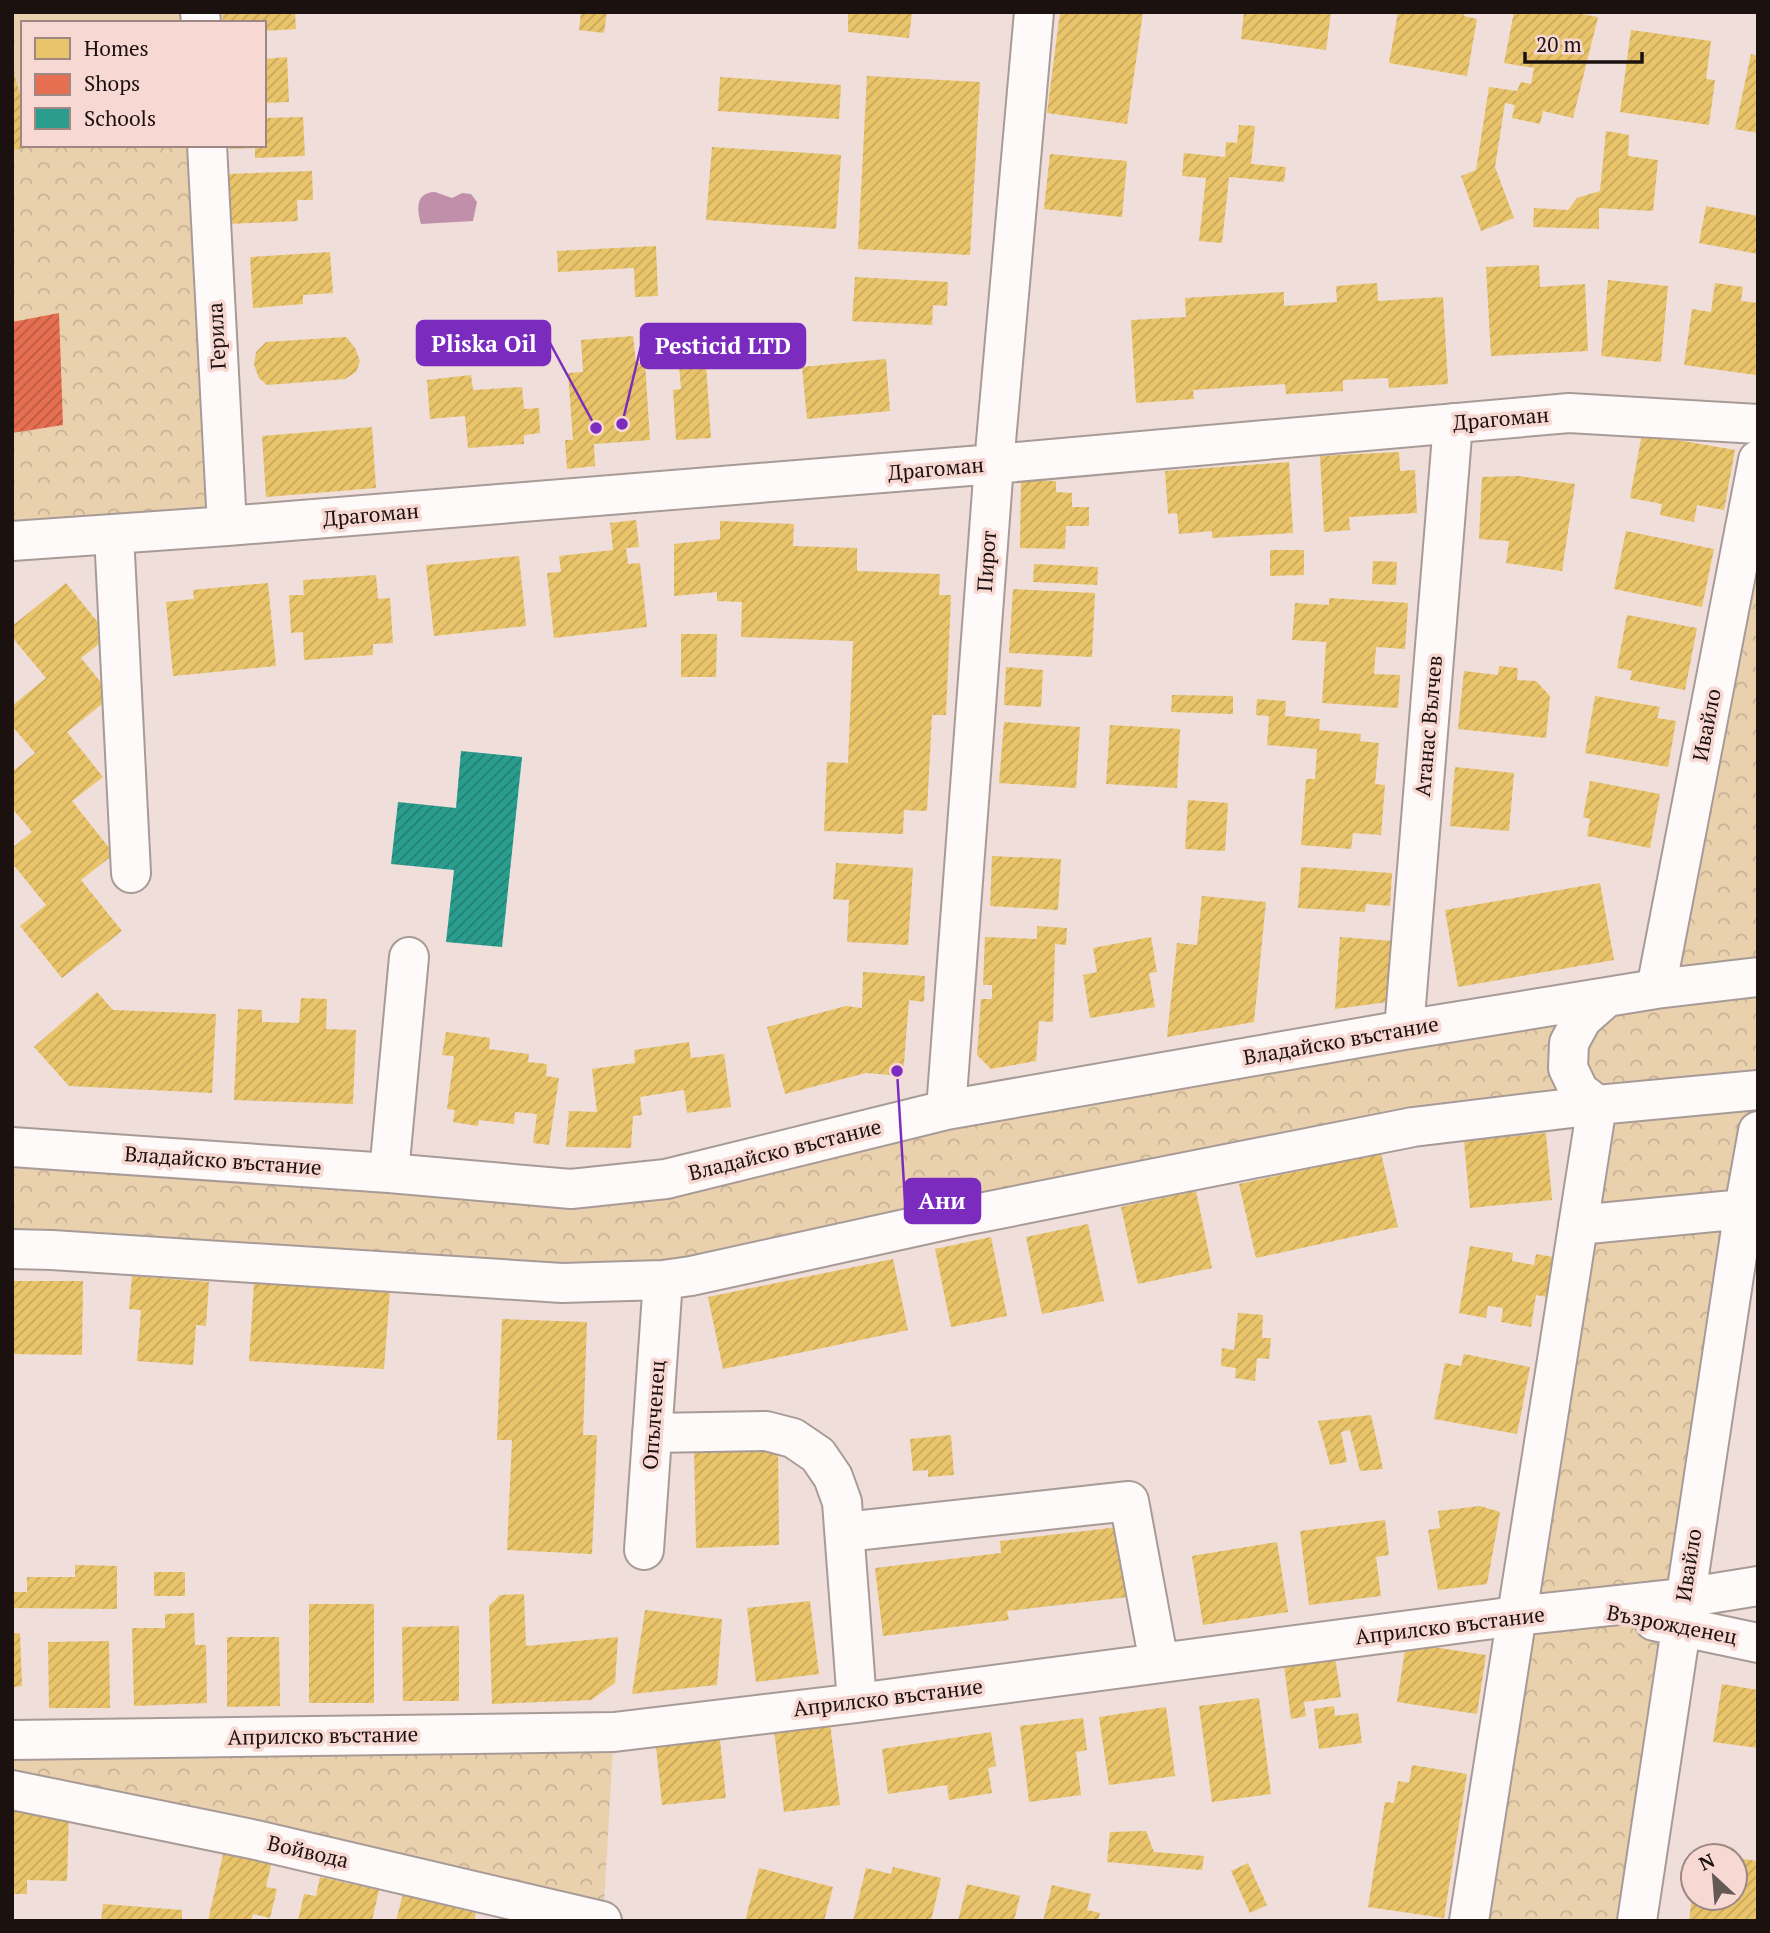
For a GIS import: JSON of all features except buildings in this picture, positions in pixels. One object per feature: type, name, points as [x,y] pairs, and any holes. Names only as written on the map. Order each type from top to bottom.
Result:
[{"type":"street","name":"Пирот","points":[[946,1111],[994,464],[1034,12]]},
{"type":"street","name":"Герила","points":[[207,147],[227,526]]},
{"type":"street","name":"Драгоман","points":[[12,541],[994,464],[1569,413],[1758,424]]},
{"type":"street","name":"Атанас Вълчев","points":[[1404,1030],[1453,423]]},
{"type":"street","name":"Ивайло","points":[[1656,989],[1758,460]]},
{"type":"street","points":[[114,534],[131,873]]},
{"type":"street","points":[[389,1173],[409,957]]},
{"type":"street","name":"Владайско въстание","points":[[12,1147],[389,1173],[570,1189],[666,1179],[946,1111],[1404,1030],[1656,989],[1758,977]]},
{"type":"street","points":[[1597,1105],[1579,1091],[1568,1068],[1569,1043],[1582,1018],[1607,997]]},
{"type":"street","points":[[12,1249],[562,1283],[663,1280],[964,1216],[1413,1128],[1597,1105],[1758,1090]]},
{"type":"street","points":[[1469,1921],[1597,1105]]},
{"type":"street","name":"Ивайло","points":[[1637,1921],[1682,1612],[1758,1131]]},
{"type":"street","points":[[1578,1224],[1744,1209]]},
{"type":"street","name":"Опълченец","points":[[644,1550],[663,1280]]},
{"type":"street","points":[[653,1433],[766,1432],[793,1437],[818,1455],[833,1477],[842,1502],[857,1703]]},
{"type":"street","points":[[845,1532],[1129,1501],[1158,1663]]},
{"type":"street","name":"Априлско въстание","points":[[12,1740],[614,1732],[857,1703],[1516,1616],[1587,1609],[1682,1612],[1758,1586]]},
{"type":"street","name":"Възрожденец","points":[[1682,1612],[1758,1643]]},
{"type":"street","name":"Войвода","points":[[12,1790],[256,1840],[602,1921]]},
{"type":"green space","points":[[12,12],[200,12],[201,21],[21,21],[21,147],[207,147],[227,526],[12,541]]},
{"type":"green space","points":[[1758,460],[1758,1131],[1680,1626],[1637,1921],[1469,1921],[1597,1106],[691,1276],[12,1249],[12,1147],[571,1189],[1656,989]]},
{"type":"green space","points":[[614,1732],[603,1921],[12,1790],[12,1740]]},
{"type":"shaded area","points":[[435,192],[452,198],[462,193],[471,194],[477,202],[473,221],[421,224],[419,203],[424,195]]},
{"type":"place","name":"Pesticid LTD","points":[[622,424]]},
{"type":"place","name":"Pliska Oil","points":[[596,428]]},
{"type":"place","name":"Ани","points":[[897,1071]]}]
